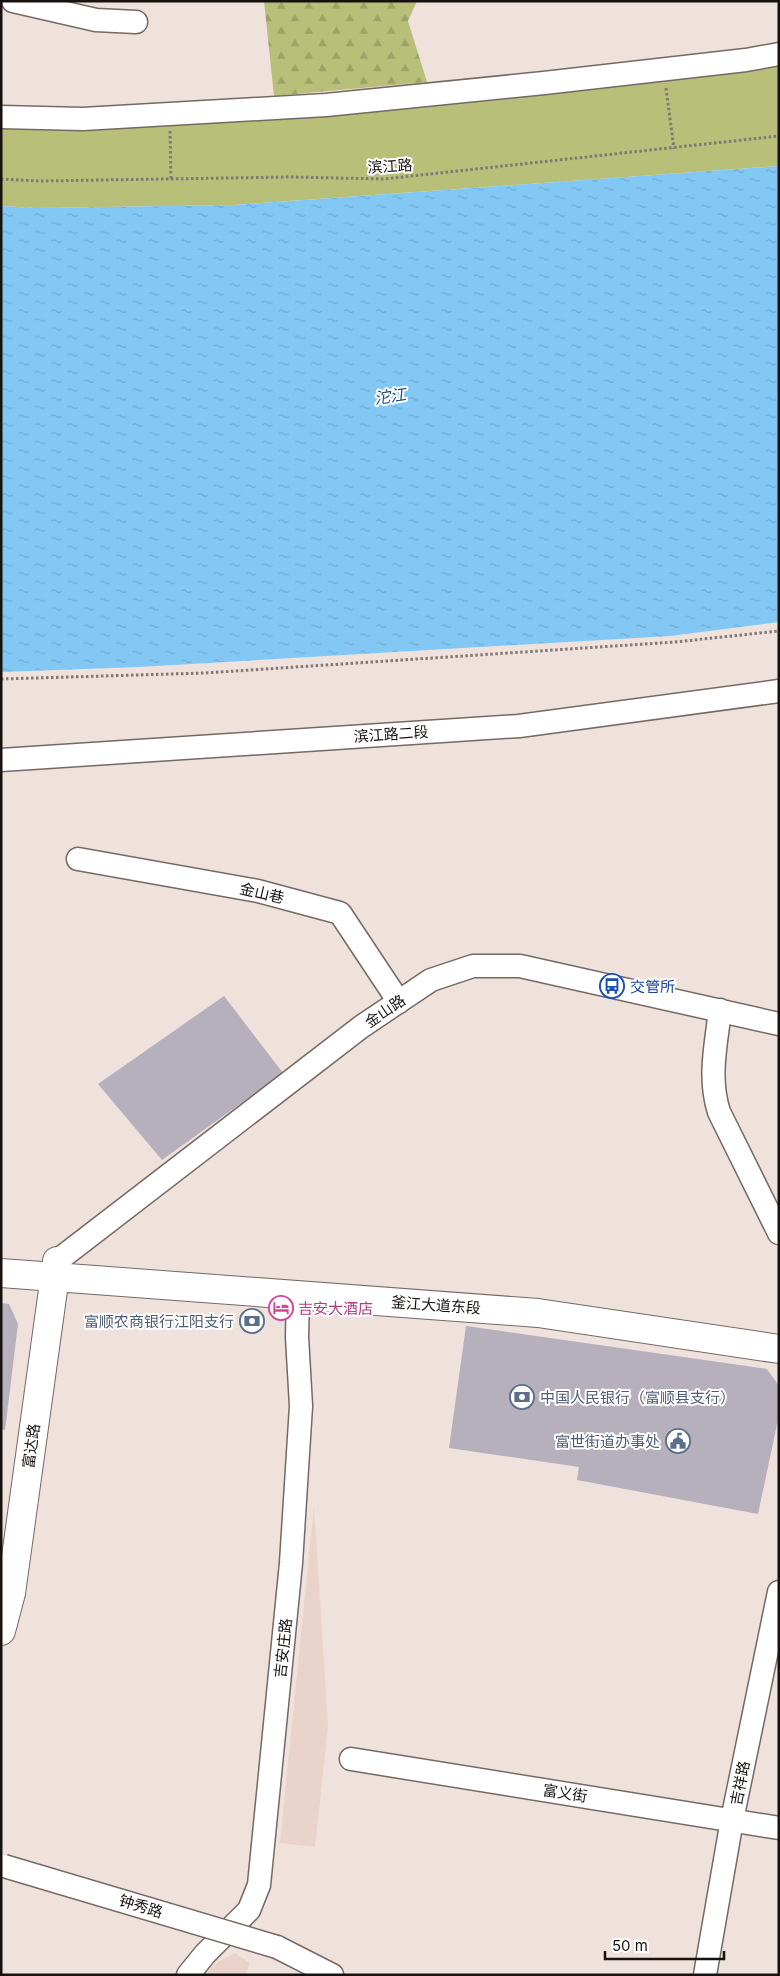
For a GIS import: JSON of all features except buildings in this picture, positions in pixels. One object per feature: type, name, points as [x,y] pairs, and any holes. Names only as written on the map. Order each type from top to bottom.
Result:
[{"type":"main road","name":"釜江大道东段","points":[[1,1257],[56,1269],[298,1295],[538,1313],[779,1350]]},
{"type":"main road","name":"釜江大道东段","points":[[1,1273],[56,1269],[539,1298],[779,1334]]},
{"type":"main road","name":"富达路","points":[[1,1631],[11,1593],[56,1269]]},
{"type":"street","points":[[13,1],[96,20],[136,22]]},
{"type":"street","points":[[1,116],[83,119],[326,105],[664,69],[779,54]]},
{"type":"street","name":"滨江路二段","points":[[1,760],[519,726],[779,691]]},
{"type":"street","name":"金山巷","points":[[78,859],[258,891],[340,913],[399,1002]]},
{"type":"street","name":"金山路","points":[[56,1269],[361,1026],[431,980],[473,966],[520,966],[779,1024]]},
{"type":"street","points":[[720,1010],[712,1076],[714,1094],[719,1112],[779,1233]]},
{"type":"street","name":"吉安庄路","points":[[188,1975],[205,1954],[248,1910],[259,1885],[291,1563],[301,1406],[297,1337],[298,1295]]},
{"type":"street","name":"吉祥路","points":[[706,1975],[732,1820],[779,1592]]},
{"type":"street","name":"富义街","points":[[351,1759],[779,1828]]},
{"type":"street","name":"钟秀路","points":[[3,1865],[277,1947],[332,1975]]},
{"type":"path","points":[[664,69],[674,149]]},
{"type":"path","points":[[170,114],[171,180]]},
{"type":"path","name":"滨江路","points":[[1,179],[40,181],[291,177],[384,179],[674,149],[779,136]]},
{"type":"path","points":[[1,679],[205,673],[675,642],[779,631]]},
{"type":"shaded area","points":[[314,1506],[328,1726],[315,1847],[280,1843]]},
{"type":"shaded area","points":[[235,1953],[250,1963],[245,1975],[203,1975],[218,1962]]},
{"type":"green space","points":[[264,1],[417,1],[408,21],[427,82],[274,96]]},
{"type":"green space","points":[[779,65],[779,166],[234,205],[36,208],[1,206],[1,127],[77,131],[316,117],[735,72]]},
{"type":"water","name":"沱江","points":[[779,166],[779,622],[670,636],[139,667],[1,672],[1,206],[36,208],[234,205]]},
{"type":"place","name":"交管所","points":[[612,986]]},
{"type":"place","name":"吉安大酒店","points":[[281,1308]]},
{"type":"place","name":"富顺农商银行江阳支行","points":[[252,1321]]},
{"type":"place","name":"中国人民银行（富顺县支行）","points":[[522,1397]]},
{"type":"place","name":"富世街道办事处","points":[[678,1441]]}]
